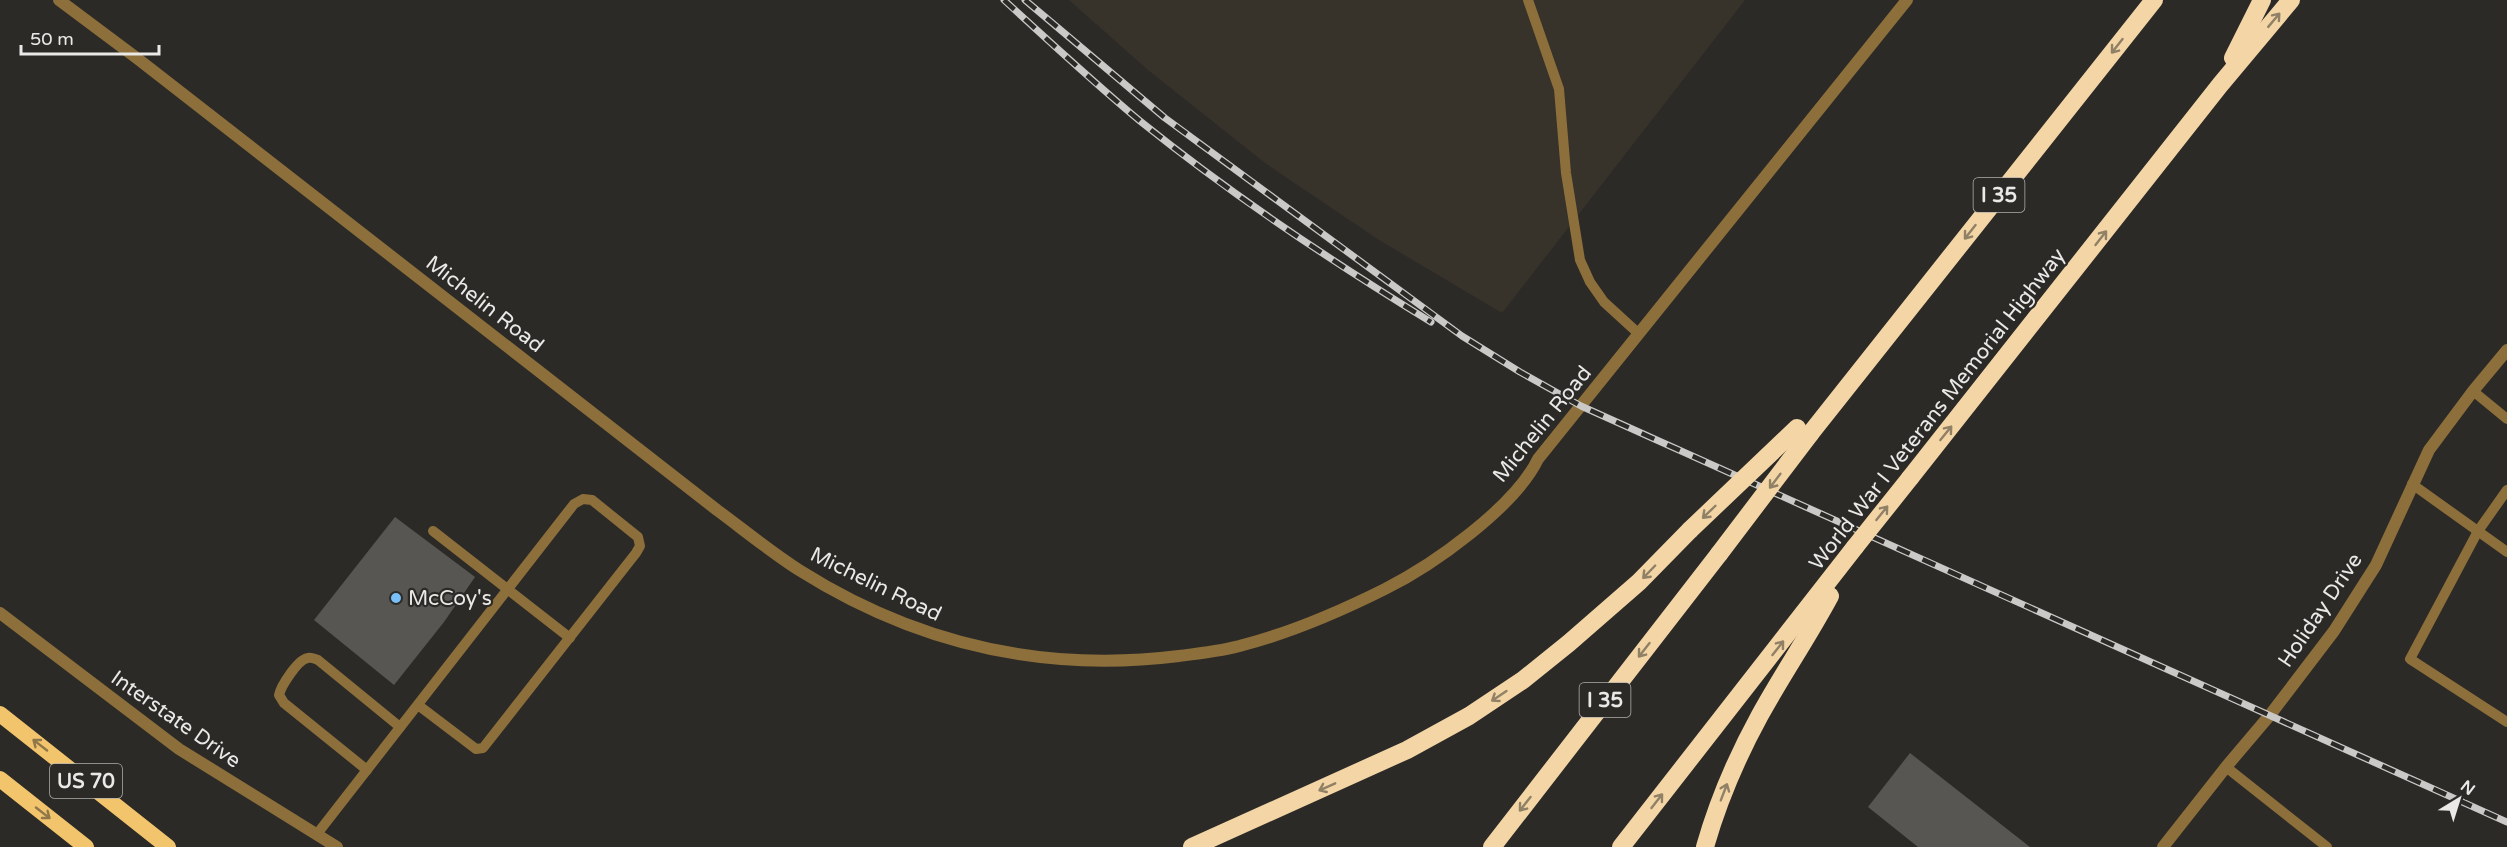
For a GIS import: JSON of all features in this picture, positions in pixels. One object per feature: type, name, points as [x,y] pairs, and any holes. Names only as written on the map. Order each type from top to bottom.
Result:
[{"type":"highway","name":"I 35","points":[[1492,847],[1719,554],[1804,431],[1844,391],[2154,0]]},
{"type":"highway","points":[[2220,85],[2262,0]]},
{"type":"highway","name":"World War I Veterans Memorial Highway","points":[[1621,847],[1824,596],[1855,547],[2220,85],[2291,0]]},
{"type":"highway","points":[[1192,847],[1407,750],[1469,716],[1523,680],[1639,582],[1690,530],[1804,431]]},
{"type":"highway","points":[[1705,847],[1739,756],[1824,596]]},
{"type":"highway","name":"US 70","points":[[0,714],[168,847]]},
{"type":"highway","name":"US 70","points":[[0,779],[86,847]]},
{"type":"street","name":"Michelin Road","points":[[60,0],[138,58],[717,510],[799,570],[909,626],[943,639],[1030,656],[1089,661],[1151,659],[1241,646],[1345,609],[1407,578],[1448,550],[1504,502],[1530,475],[1538,459],[1907,0]]},
{"type":"street","name":"Holiday Drive","points":[[2163,847],[2270,715],[2357,598],[2376,565],[2429,450],[2507,350]]},
{"type":"street","name":"Interstate Drive","points":[[0,613],[179,749],[337,847]]},
{"type":"lane","points":[[1528,0],[1559,89],[1566,173],[1580,260],[1590,282],[1604,302],[1639,334]]},
{"type":"lane","points":[[2473,391],[2507,419]]},
{"type":"lane","points":[[2412,484],[2507,552]]},
{"type":"lane","points":[[2507,490],[2478,531],[2410,658],[2507,722]]},
{"type":"lane","points":[[316,834],[574,504],[583,499],[592,501],[638,537],[640,546],[483,748],[476,749],[467,744],[418,705]]},
{"type":"lane","points":[[433,531],[570,638]]},
{"type":"lane","points":[[366,770],[284,704],[279,695],[280,687],[301,661],[309,657],[318,660],[400,727]]},
{"type":"lane","points":[[2226,767],[2327,847]]},
{"type":"shaded area","points":[[1069,0],[1745,0],[1502,313],[1379,240],[1265,163],[1148,70]]},
{"type":"building","name":"McCoy's","points":[[395,517],[475,577],[444,622],[394,685],[314,620]]},
{"type":"building","points":[[1910,753],[2030,847],[1918,847],[1868,807]]},
{"type":"railway","points":[[1004,0],[1140,121],[1210,175],[1282,226],[1431,322]]},
{"type":"railway","points":[[1025,0],[1165,118],[1462,336],[1581,406],[2507,822]]},
{"type":"place","name":"McCoy's","points":[[396,598]]}]
